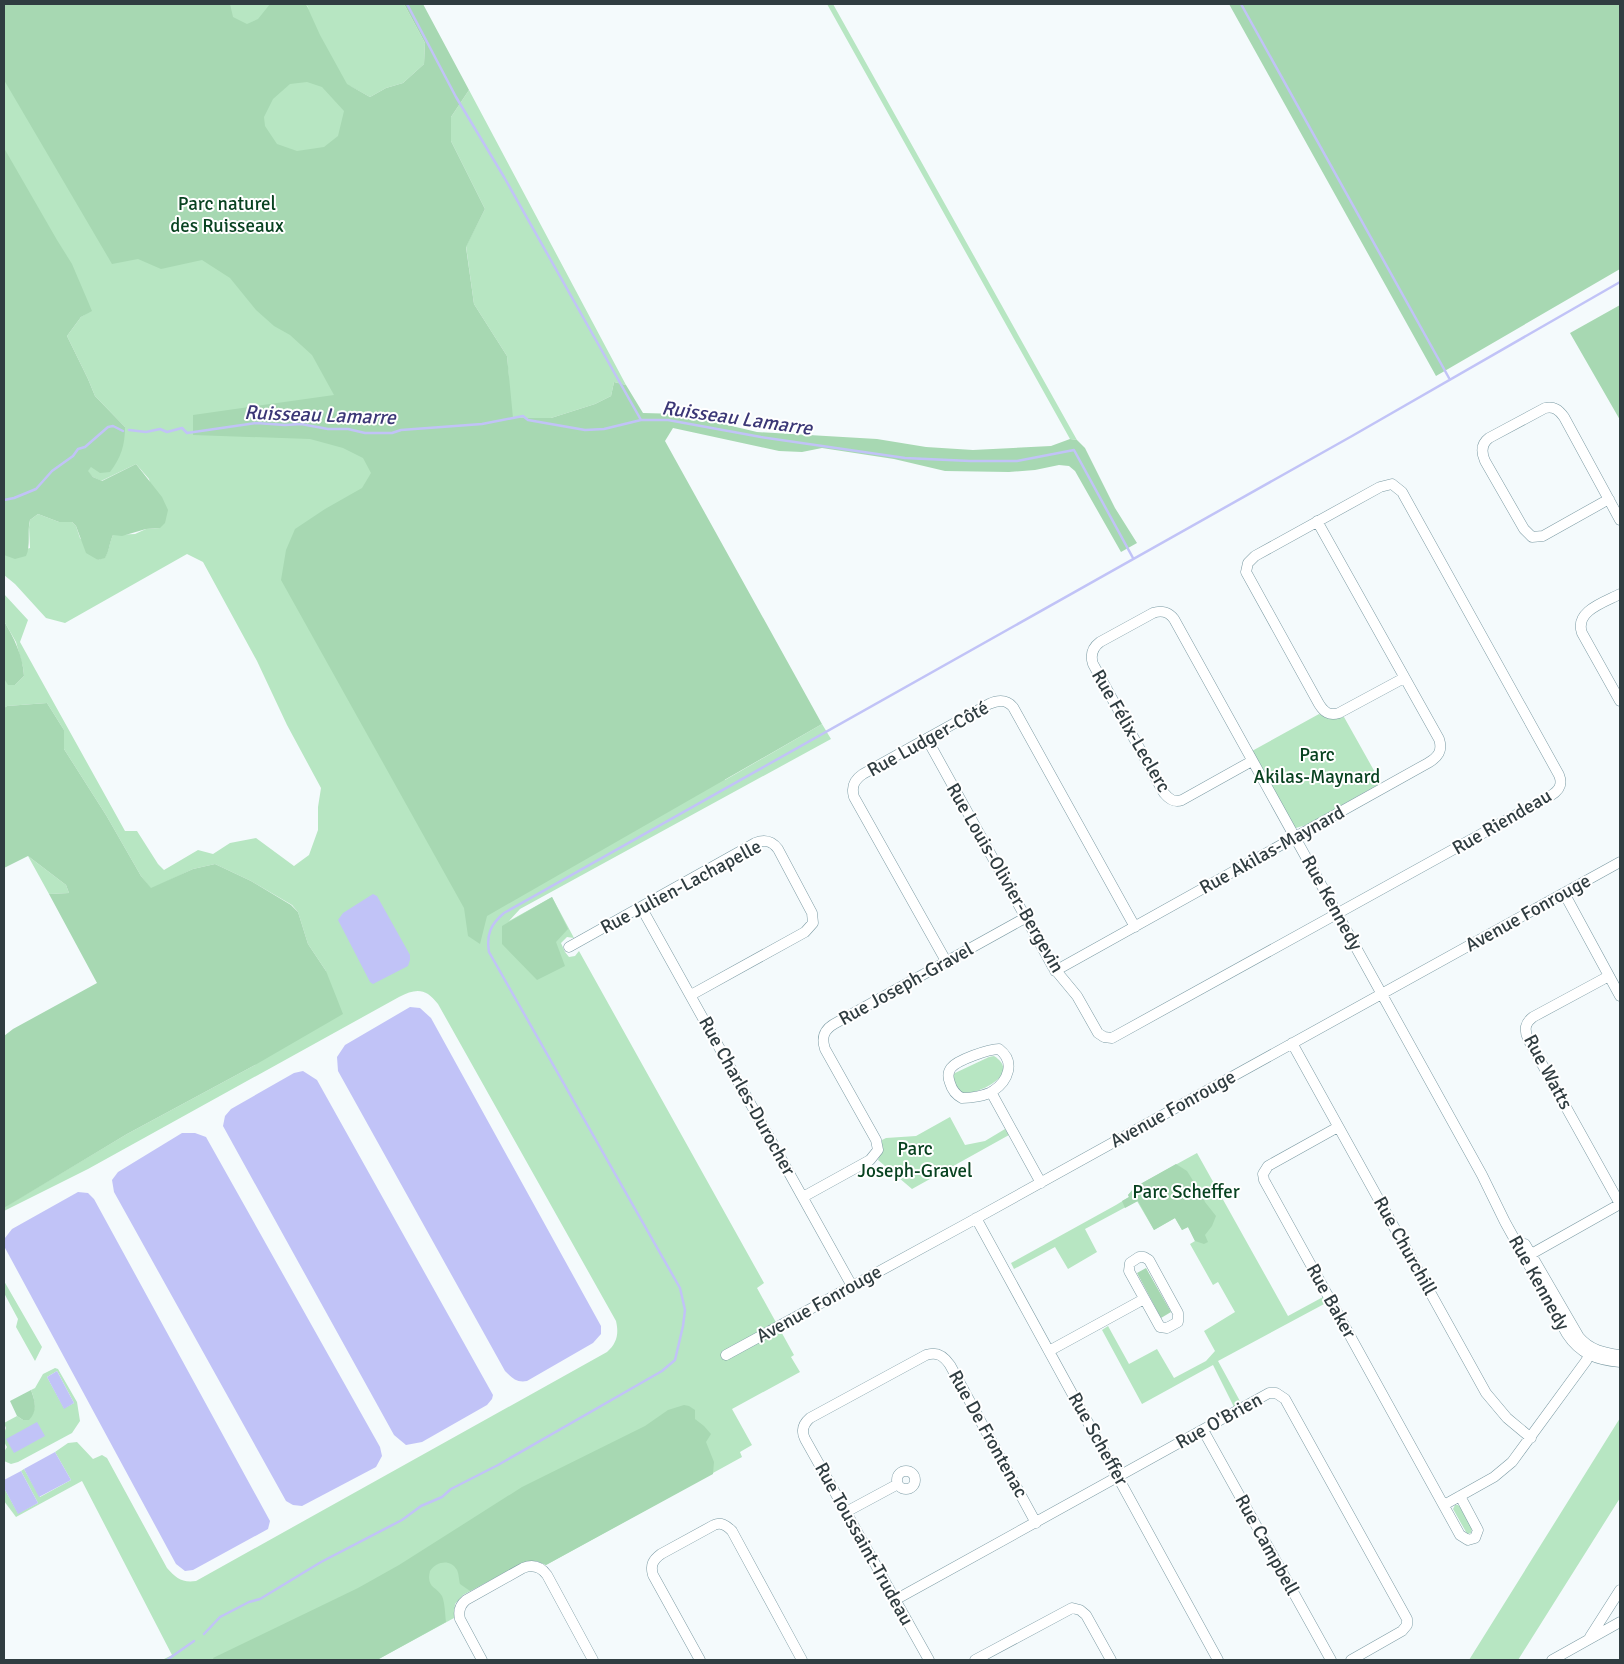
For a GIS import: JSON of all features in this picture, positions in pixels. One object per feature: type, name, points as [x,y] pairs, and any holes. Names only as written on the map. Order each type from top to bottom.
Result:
[{"type":"street","points":[[1609,499],[1543,536],[1532,537],[1524,529],[1485,461],[1482,453],[1484,444],[1489,438],[1543,409],[1554,408],[1564,417],[1609,499],[1620,520]]},
{"type":"street","name":"Rue Riendeau","points":[[1106,1038],[1125,1032],[1558,790],[1561,782],[1402,492],[1394,485],[1388,484],[1317,521]]},
{"type":"street","points":[[1317,521],[1255,556],[1248,563],[1246,569],[1247,576],[1325,712],[1339,713],[1404,678]]},
{"type":"street","name":"Rue Akilas-Maynard","points":[[1055,971],[1428,763],[1438,754],[1441,746],[1439,739],[1317,521]]},
{"type":"street","points":[[1620,594],[1586,613],[1580,623],[1582,633],[1620,701]]},
{"type":"street","name":"Rue Kennedy","points":[[1161,611],[1168,613],[1174,619],[1528,1256],[1576,1333],[1591,1352],[1601,1360],[1620,1362]]},
{"type":"street","name":"Rue Félix-Leclerc","points":[[1161,611],[1150,614],[1097,644],[1093,650],[1092,658],[1093,664],[1164,792],[1172,800],[1182,800],[1252,761]]},
{"type":"street","name":"Rue Ludger-Côté","points":[[946,961],[853,792],[854,783],[860,776],[992,703],[1004,701],[1011,705],[1135,927]]},
{"type":"street","name":"Rue Louis-Olivier-Bergevin","points":[[926,739],[1055,971],[1077,996],[1098,1033],[1106,1038]]},
{"type":"street","name":"Rue Julien-Lachapelle","points":[[569,947],[755,843],[768,841],[778,849],[812,912],[814,918],[812,925],[805,932],[691,995]]},
{"type":"street","name":"Avenue Fonrouge","points":[[726,1355],[1620,862]]},
{"type":"street","points":[[1564,894],[1620,996]]},
{"type":"street","name":"Rue Charles-Durocher","points":[[641,907],[852,1286]]},
{"type":"street","name":"Rue Joseph-Gravel","points":[[803,1197],[870,1160],[878,1150],[876,1140],[825,1049],[822,1039],[825,1033],[834,1024],[1025,918]]},
{"type":"street","name":"Rue Watts","points":[[1610,976],[1534,1018],[1526,1024],[1525,1029],[1528,1039],[1620,1204]]},
{"type":"street","name":"Rue Churchill","points":[[1292,1043],[1486,1393],[1506,1418],[1531,1438]]},
{"type":"street","points":[[999,1049],[1007,1060],[1008,1072],[1003,1082],[991,1092],[968,1098],[959,1097],[953,1091],[950,1083],[951,1068],[974,1056],[999,1049]]},
{"type":"street","points":[[991,1092],[1041,1182]]},
{"type":"street","name":"Rue Baker","points":[[1338,1127],[1268,1166],[1264,1172],[1264,1178],[1462,1537],[1468,1540],[1475,1538],[1478,1533],[1477,1527],[1460,1496]]},
{"type":"street","points":[[1528,1256],[1620,1204]]},
{"type":"street","name":"Rue Scheffer","points":[[976,1218],[1218,1660]]},
{"type":"street","points":[[1142,1257],[1147,1258],[1151,1264],[1178,1313],[1178,1322],[1167,1328],[1162,1328],[1144,1299],[1128,1268],[1132,1261],[1142,1257]]},
{"type":"street","points":[[1050,1351],[1144,1299]]},
{"type":"street","points":[[1444,1505],[1504,1469],[1531,1438],[1591,1352],[1620,1355]]},
{"type":"street","name":"Rue De Frontenac","points":[[803,1426],[810,1418],[926,1355],[934,1353],[940,1355],[950,1365],[1036,1523]]},
{"type":"street","name":"Rue O'Brien","points":[[895,1600],[1269,1394],[1276,1393],[1285,1399],[1407,1619],[1407,1625],[1402,1631],[1351,1660]]},
{"type":"street","name":"Rue Toussaint-Trudeau","points":[[803,1426],[803,1436],[928,1660]]},
{"type":"street","name":"Rue Campbell","points":[[1204,1430],[1330,1660]]},
{"type":"street","points":[[846,1512],[898,1484]]},
{"type":"street","points":[[700,1660],[653,1574],[652,1565],[654,1559],[661,1554],[719,1524],[725,1525],[732,1531],[802,1660]]},
{"type":"street","points":[[482,1660],[460,1619],[461,1604],[523,1568],[531,1566],[540,1568],[545,1572],[593,1660]]},
{"type":"street","points":[[1589,1640],[1620,1590]]},
{"type":"street","points":[[975,1660],[1072,1608],[1080,1610],[1086,1615],[1111,1660]]},
{"type":"street","points":[[1552,1660],[1620,1622]]},
{"type":"street","points":[[1565,1660],[1620,1630]]},
{"type":"green space","points":[[4,4],[305,4],[309,9],[306,4],[404,4],[425,43],[424,64],[403,83],[386,88],[370,97],[350,86],[509,381],[507,356],[474,304],[466,246],[485,209],[451,141],[451,117],[469,90],[626,385],[614,382],[611,396],[595,404],[551,418],[529,418],[725,780],[822,724],[831,739],[520,909],[509,921],[552,897],[574,938],[567,937],[561,943],[565,952],[569,957],[575,956],[579,951],[764,1283],[757,1288],[794,1355],[791,1357],[800,1372],[732,1409],[752,1445],[740,1452],[742,1457],[546,1565],[537,1561],[522,1563],[463,1595],[455,1604],[454,1618],[377,1660],[162,1660],[172,1655],[82,1481],[16,1517],[4,1501],[4,1488],[18,1513],[38,1503],[21,1471],[24,1469],[40,1497],[71,1480],[55,1452],[68,1443],[77,1442],[93,1459],[102,1455],[107,1458],[167,1568],[180,1579],[196,1581],[607,1352],[615,1342],[617,1330],[616,1321],[438,1004],[425,992],[420,991],[411,992],[399,997],[88,1169],[4,1211],[4,1208],[8,1205],[127,1134],[255,1065],[326,971],[308,944],[298,912],[292,905],[251,881],[215,864],[193,869],[151,889],[141,876],[106,815],[64,749],[64,730],[47,703],[7,706],[4,708],[4,679],[8,684],[15,685],[24,676],[16,642],[4,621],[4,594],[28,620],[20,642],[125,831],[137,831],[158,864],[164,870],[198,850],[213,854],[230,843],[256,838],[294,866],[309,855],[318,830],[318,807],[321,788],[287,725],[257,661],[203,562],[187,554],[65,623],[46,618],[15,584],[4,575],[4,555],[30,548],[30,520],[38,514],[59,522],[72,522],[76,526],[80,538],[98,560],[105,557],[113,535],[135,534],[146,529],[160,528],[149,479],[136,464],[101,481],[87,471],[125,427],[95,396],[67,336],[81,317],[87,313],[4,160]]},
{"type":"green space","name":"Parc naturel des Ruisseaux","points":[[4,4],[230,4],[233,17],[247,24],[258,19],[270,4],[306,4],[320,35],[347,84],[370,97],[386,88],[403,83],[424,64],[425,43],[404,4],[423,4],[469,90],[451,117],[451,141],[485,209],[466,247],[474,304],[507,356],[513,418],[551,418],[595,404],[611,396],[614,382],[626,385],[643,413],[681,414],[757,432],[877,439],[926,447],[973,450],[1051,446],[1070,439],[1077,440],[1085,448],[1115,508],[1137,543],[1121,552],[1075,471],[1069,466],[1059,465],[1035,470],[1009,472],[945,471],[894,459],[822,448],[802,452],[779,451],[673,428],[665,441],[822,724],[487,916],[480,944],[468,936],[464,908],[281,580],[286,550],[295,529],[362,488],[371,473],[363,458],[343,448],[310,439],[193,435],[193,415],[334,395],[312,355],[290,335],[274,326],[256,310],[230,278],[202,260],[161,269],[138,259],[112,264],[4,80]],"holes":[[[307,82],[322,87],[344,111],[338,136],[324,147],[297,151],[277,144],[265,126],[264,117],[273,99],[290,84]]]},
{"type":"green space","points":[[827,4],[833,4],[1077,440],[1070,439]]},
{"type":"green space","points":[[1229,4],[1620,4],[1620,269],[1436,376]]},
{"type":"green space","points":[[4,148],[72,264],[92,311],[81,317],[67,336],[95,396],[125,427],[122,451],[110,472],[100,473],[91,467],[88,471],[93,477],[102,481],[136,464],[162,497],[168,510],[165,523],[160,528],[146,529],[122,536],[113,535],[105,558],[98,560],[86,553],[76,526],[72,522],[59,522],[38,514],[30,520],[26,556],[15,559],[4,555]]},
{"type":"green space","points":[[1620,305],[1620,420],[1570,333]]},
{"type":"green space","points":[[4,621],[22,661],[24,676],[15,685],[8,685],[4,679]]},
{"type":"green space","points":[[47,703],[64,730],[64,749],[106,815],[141,876],[151,888],[193,869],[215,864],[251,881],[291,905],[298,912],[308,944],[326,971],[343,1014],[255,1065],[127,1134],[4,1208],[4,1036],[13,1029],[97,983],[49,894],[69,893],[66,885],[28,856],[4,868],[4,708],[7,706]]},
{"type":"green space","name":"Parc Akilas-Maynard","points":[[1319,714],[1330,719],[1344,717],[1381,783],[1306,825],[1296,828],[1293,826],[1252,751]]},
{"type":"green space","points":[[28,856],[66,885],[69,893],[49,894]]},
{"type":"green space","points":[[552,897],[568,929],[556,942],[565,966],[537,980],[502,944],[502,926]]},
{"type":"green space","points":[[994,1056],[1001,1063],[1003,1069],[1001,1076],[996,1081],[971,1093],[964,1094],[956,1087],[952,1076],[955,1073]]},
{"type":"green space","name":"Parc Joseph-Gravel","points":[[950,1117],[965,1145],[985,1141],[1005,1129],[1009,1135],[912,1189],[878,1160],[882,1150],[882,1140],[886,1138],[916,1136]]},
{"type":"green space","name":"Parc Scheffer","points":[[1197,1153],[1288,1316],[1323,1297],[1326,1303],[1218,1361],[1241,1403],[1234,1407],[1213,1365],[1142,1404],[1102,1330],[1108,1326],[1129,1364],[1157,1349],[1174,1378],[1206,1361],[1215,1351],[1204,1331],[1235,1312],[1218,1282],[1213,1285],[1190,1244],[1195,1241],[1188,1227],[1182,1230],[1175,1218],[1154,1230],[1137,1201],[1085,1229],[1097,1252],[1068,1269],[1055,1247],[1014,1269],[1011,1263],[1116,1205],[1129,1197],[1128,1195],[1135,1187]]},
{"type":"green space","points":[[1176,1164],[1187,1171],[1205,1202],[1216,1216],[1212,1226],[1205,1235],[1208,1242],[1204,1244],[1195,1241],[1188,1227],[1182,1230],[1175,1218],[1154,1230],[1138,1201],[1125,1208],[1122,1201],[1129,1197],[1128,1195],[1135,1187]]},
{"type":"green space","points":[[1146,1268],[1171,1312],[1161,1318],[1137,1273]]},
{"type":"green space","points":[[4,1281],[42,1347],[35,1361],[16,1327],[18,1319],[4,1293]]},
{"type":"green space","points":[[55,1368],[58,1369],[77,1402],[80,1421],[72,1433],[11,1464],[4,1461],[4,1452],[7,1447],[4,1440],[6,1428],[4,1423],[17,1416],[23,1420],[29,1419],[32,1416],[34,1398],[31,1390],[35,1388],[43,1374]],"holes":[[[57,1371],[74,1403],[64,1408],[47,1377]]]},
{"type":"green space","points":[[31,1390],[35,1409],[34,1413],[29,1420],[23,1420],[17,1416],[10,1401]]},
{"type":"green space","points":[[684,1405],[695,1410],[695,1419],[711,1434],[706,1442],[714,1462],[713,1474],[546,1565],[537,1561],[522,1563],[470,1591],[460,1584],[458,1572],[454,1566],[447,1563],[436,1565],[430,1571],[429,1581],[442,1596],[446,1622],[377,1660],[214,1660],[213,1658],[358,1588],[399,1565],[522,1487],[645,1426],[668,1410]]},
{"type":"green space","points":[[1620,1418],[1620,1498],[1518,1660],[1469,1660]]},
{"type":"green space","points":[[1455,1505],[1460,1507],[1472,1528],[1471,1533],[1468,1534],[1466,1532],[1453,1509]]},
{"type":"water","points":[[373,894],[377,896],[410,955],[410,960],[408,966],[373,984],[370,982],[338,920],[343,913]]},
{"type":"water","points":[[410,1007],[420,1008],[431,1018],[601,1326],[601,1334],[593,1343],[527,1381],[515,1379],[505,1371],[338,1071],[337,1057],[345,1045]]},
{"type":"water","points":[[303,1071],[317,1080],[493,1395],[487,1405],[422,1442],[406,1445],[394,1435],[223,1126],[225,1116],[231,1109],[294,1073]]},
{"type":"water","points":[[182,1133],[195,1133],[206,1137],[380,1447],[382,1456],[376,1467],[302,1506],[293,1505],[286,1501],[114,1192],[112,1180],[118,1172]]},
{"type":"water","points":[[78,1192],[88,1193],[94,1199],[270,1521],[268,1529],[193,1570],[185,1571],[176,1564],[4,1246],[5,1238],[12,1229]]},
{"type":"water","points":[[57,1371],[74,1403],[64,1409],[47,1377]]},
{"type":"water","points":[[37,1422],[45,1436],[14,1453],[6,1439]]},
{"type":"water","points":[[55,1452],[71,1480],[39,1497],[24,1469]]},
{"type":"water","points":[[21,1471],[38,1503],[18,1514],[4,1488],[4,1480]]},
{"type":"waterway","points":[[407,4],[456,97],[504,177],[641,420]]},
{"type":"waterway","points":[[1241,4],[1449,378]]},
{"type":"waterway","points":[[204,1634],[220,1617],[249,1602],[260,1599],[321,1562],[402,1520],[421,1506],[442,1497],[451,1489],[498,1465],[662,1371],[675,1360],[685,1310],[680,1288],[489,952],[488,940],[490,930],[504,913],[1352,436],[1620,282]]},
{"type":"waterway","name":"Ruisseau Lamarre","points":[[129,430],[146,432],[160,429],[167,432],[182,428],[187,433],[256,423],[301,424],[328,429],[348,429],[365,433],[392,433],[401,430],[482,424],[523,416],[528,420],[585,430],[604,429],[641,420],[668,420],[761,437],[905,458],[1017,461],[1074,450],[1133,558]]},
{"type":"waterway","name":"Ruisseau Lamarre","points":[[4,500],[36,489],[52,471],[73,456],[78,449],[85,447],[108,427],[113,426],[123,431]]},
{"type":"waterway","points":[[167,1660],[194,1641]]}]
